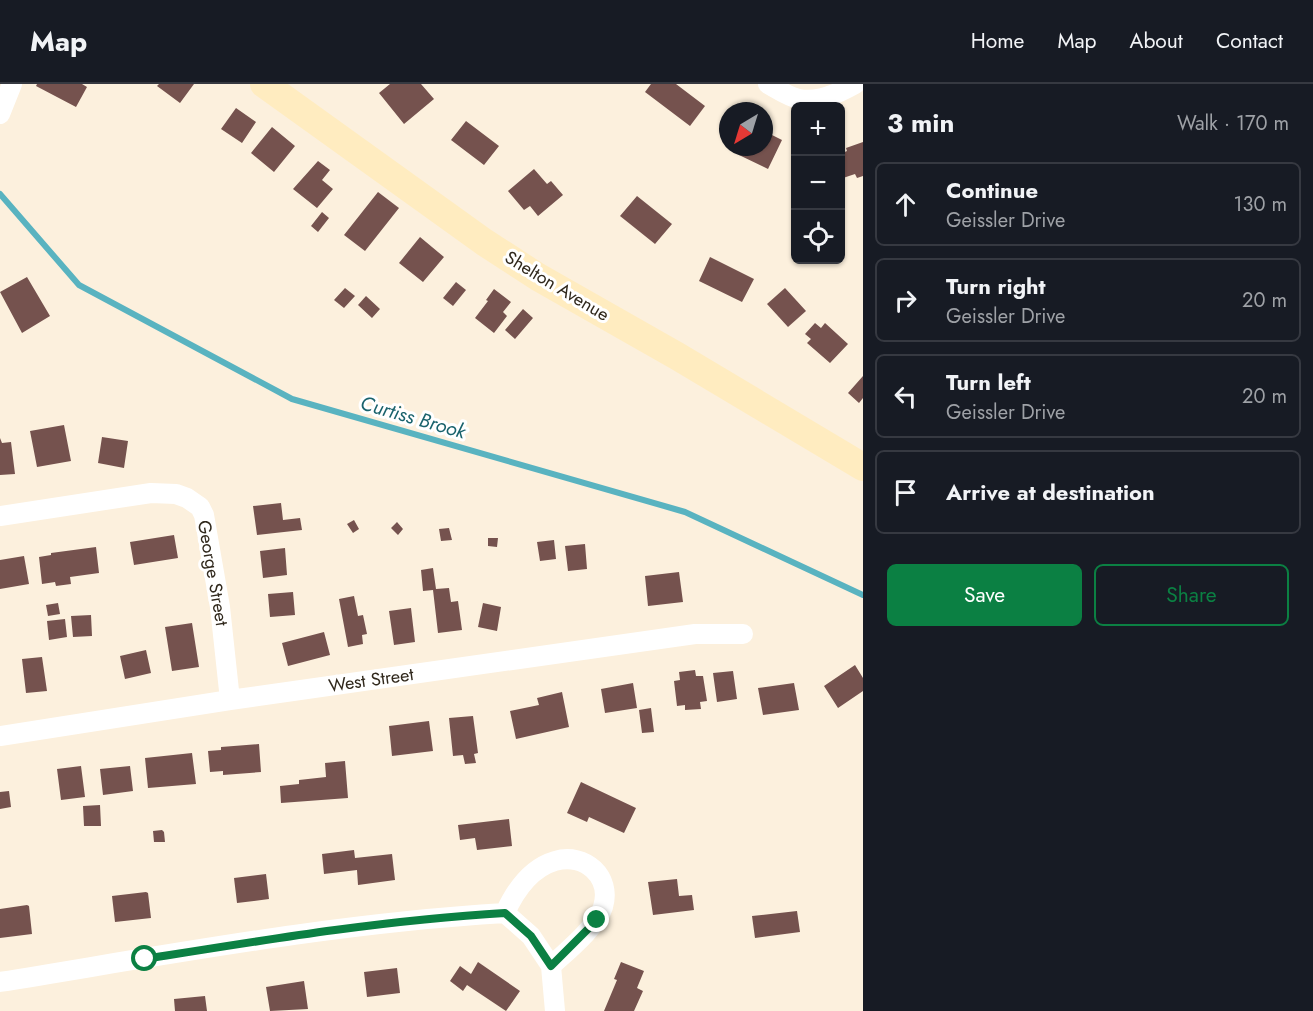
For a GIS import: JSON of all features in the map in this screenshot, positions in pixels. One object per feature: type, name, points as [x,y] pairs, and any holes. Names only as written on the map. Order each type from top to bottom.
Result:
[{"type":"main road","name":"Shelton Avenue","points":[[264,84],[484,242],[538,277],[677,356],[863,467]]},
{"type":"street","points":[[0,114],[12,84]]},
{"type":"street","points":[[768,84],[798,99],[817,100],[855,84]]},
{"type":"street","name":"George Street","points":[[0,516],[151,493],[176,494],[200,507],[207,522],[220,607],[230,700]]},
{"type":"street","name":"West Street","points":[[0,736],[230,700],[695,634],[743,634]]},
{"type":"street","points":[[505,913],[511,899],[530,876],[555,861],[579,861],[592,866],[599,873],[605,886],[603,909],[597,920],[551,966]]},
{"type":"street","points":[[0,982],[305,933],[447,916],[505,913],[531,936],[551,966],[555,1011]]},
{"type":"building","points":[[37,84],[82,84],[87,87],[76,107],[36,86]]},
{"type":"building","points":[[159,84],[194,84],[180,103],[157,86]]},
{"type":"building","points":[[390,84],[421,84],[434,99],[404,124],[379,93]]},
{"type":"building","points":[[651,84],[676,84],[705,106],[690,126],[645,92]]},
{"type":"building","points":[[236,108],[256,122],[242,143],[221,129]]},
{"type":"building","points":[[466,121],[499,146],[484,165],[451,140]]},
{"type":"building","points":[[272,127],[295,146],[274,172],[251,153]]},
{"type":"building","points":[[773,136],[782,140],[768,169],[741,156],[773,156]]},
{"type":"building","points":[[863,142],[863,176],[857,178],[855,174],[845,177],[846,148]]},
{"type":"building","points":[[318,161],[330,170],[322,180],[333,189],[317,208],[293,189]]},
{"type":"building","points":[[534,169],[547,184],[551,181],[563,195],[538,216],[530,206],[524,210],[508,191]]},
{"type":"building","points":[[378,192],[399,208],[365,251],[344,235]]},
{"type":"building","points":[[637,196],[672,224],[655,244],[620,216]]},
{"type":"building","points":[[322,212],[329,218],[318,232],[311,226]]},
{"type":"building","points":[[420,237],[444,257],[423,282],[399,263]]},
{"type":"building","points":[[710,257],[754,279],[742,302],[699,281]]},
{"type":"building","points":[[27,277],[50,316],[22,333],[0,292]]},
{"type":"building","points":[[456,282],[466,290],[453,306],[443,298]]},
{"type":"building","points":[[345,288],[355,296],[344,308],[334,300]]},
{"type":"building","points":[[785,288],[806,311],[788,327],[767,304]]},
{"type":"building","points":[[494,289],[511,302],[503,312],[507,316],[494,333],[475,318]]},
{"type":"building","points":[[366,296],[380,309],[372,318],[358,305]]},
{"type":"building","points":[[523,309],[533,318],[515,339],[505,330]]},
{"type":"building","points":[[815,323],[821,328],[825,323],[848,344],[830,363],[807,343],[811,339],[805,334]]},
{"type":"building","points":[[863,376],[863,398],[859,403],[848,393]]},
{"type":"building","points":[[64,425],[71,461],[37,467],[30,431]]},
{"type":"building","points":[[102,437],[128,441],[124,468],[98,463]]},
{"type":"building","points":[[0,438],[2,443],[11,442],[15,474],[0,475]]},
{"type":"building","points":[[281,503],[283,520],[300,518],[302,530],[257,535],[253,506]]},
{"type":"building","points":[[354,520],[359,529],[353,533],[347,524]]},
{"type":"building","points":[[397,522],[403,529],[398,535],[391,528]]},
{"type":"building","points":[[449,528],[452,540],[441,541],[439,529]]},
{"type":"building","points":[[174,535],[178,558],[134,565],[130,542]]},
{"type":"building","points":[[488,538],[498,538],[497,547],[488,546]]},
{"type":"building","points":[[554,540],[556,559],[540,561],[537,542]]},
{"type":"building","points":[[585,544],[587,569],[568,571],[565,546]]},
{"type":"building","points":[[96,547],[99,573],[70,577],[71,584],[56,586],[55,582],[42,584],[39,557],[51,555],[51,553]]},
{"type":"building","points":[[285,548],[287,575],[263,578],[260,551]]},
{"type":"building","points":[[24,556],[29,584],[0,589],[0,560]]},
{"type":"building","points":[[433,568],[436,589],[449,588],[451,602],[458,601],[462,630],[438,633],[433,590],[423,591],[421,570]]},
{"type":"building","points":[[679,572],[683,602],[648,606],[645,576]]},
{"type":"building","points":[[293,592],[295,615],[270,617],[268,594]]},
{"type":"building","points":[[354,596],[358,616],[363,615],[367,634],[362,635],[363,644],[348,647],[339,599]]},
{"type":"building","points":[[58,603],[60,614],[48,616],[46,605]]},
{"type":"building","points":[[483,603],[501,607],[497,631],[478,627]]},
{"type":"building","points":[[411,608],[415,642],[394,645],[389,611]]},
{"type":"building","points":[[91,615],[92,636],[73,637],[71,616]]},
{"type":"building","points":[[65,619],[67,637],[49,640],[47,621]]},
{"type":"building","points":[[192,623],[199,667],[172,671],[165,627]]},
{"type":"building","points":[[324,632],[330,655],[288,666],[282,643]]},
{"type":"building","points":[[146,650],[151,673],[125,679],[120,656]]},
{"type":"building","points":[[42,657],[47,691],[26,693],[22,659]]},
{"type":"building","points":[[855,665],[863,678],[863,691],[838,708],[824,686]]},
{"type":"building","points":[[695,670],[696,676],[703,676],[707,701],[700,702],[701,709],[685,710],[685,705],[677,706],[674,681],[680,680],[679,672]]},
{"type":"building","points":[[733,671],[737,699],[717,702],[713,673]]},
{"type":"building","points":[[633,683],[637,708],[605,713],[601,689]]},
{"type":"building","points":[[794,683],[799,710],[763,715],[758,688]]},
{"type":"building","points":[[562,692],[569,727],[516,739],[510,711],[539,705],[537,698]]},
{"type":"building","points":[[651,708],[654,732],[642,733],[639,710]]},
{"type":"building","points":[[473,716],[478,753],[474,754],[476,763],[465,764],[463,755],[453,756],[449,718]]},
{"type":"building","points":[[429,721],[433,751],[392,756],[389,726]]},
{"type":"building","points":[[259,744],[261,772],[223,775],[223,771],[210,772],[208,751],[221,750],[221,747]]},
{"type":"building","points":[[192,753],[196,784],[148,788],[145,758]]},
{"type":"building","points":[[345,761],[348,798],[281,803],[280,786],[299,784],[299,780],[326,777],[325,763]]},
{"type":"building","points":[[81,766],[85,797],[61,800],[57,769]]},
{"type":"building","points":[[130,766],[133,791],[103,795],[100,769]]},
{"type":"building","points":[[581,782],[636,808],[624,833],[589,817],[587,822],[567,813]]},
{"type":"building","points":[[9,791],[11,807],[0,809],[0,792]]},
{"type":"building","points":[[100,805],[101,826],[84,826],[83,806]]},
{"type":"building","points":[[509,819],[512,846],[477,850],[475,838],[460,840],[458,825]]},
{"type":"building","points":[[162,830],[165,842],[154,842],[153,831]]},
{"type":"building","points":[[354,850],[355,858],[392,854],[395,880],[358,885],[357,870],[324,874],[322,854]]},
{"type":"building","points":[[266,874],[269,899],[237,903],[234,878]]},
{"type":"building","points":[[677,879],[679,896],[692,895],[694,910],[653,915],[648,882]]},
{"type":"building","points":[[146,892],[151,918],[115,922],[112,896]]},
{"type":"building","points":[[29,906],[32,934],[0,938],[0,909]]},
{"type":"building","points":[[797,911],[800,932],[755,938],[752,916]]},
{"type":"building","points":[[478,962],[520,991],[506,1011],[467,985],[463,991],[450,981],[460,966],[471,974]]},
{"type":"building","points":[[621,962],[644,971],[637,988],[643,991],[634,1011],[604,1011],[617,980],[614,979]]},
{"type":"building","points":[[397,968],[400,993],[367,997],[364,972]]},
{"type":"building","points":[[304,981],[308,1009],[270,1011],[266,987]]},
{"type":"building","points":[[205,996],[207,1011],[175,1011],[174,999]]},
{"type":"waterway","name":"Curtiss Brook","points":[[0,194],[79,285],[292,399],[685,512],[863,595]]},
{"type":"route","points":[[145,959],[305,933],[447,916],[505,913],[531,936],[551,966],[597,920]]}]
